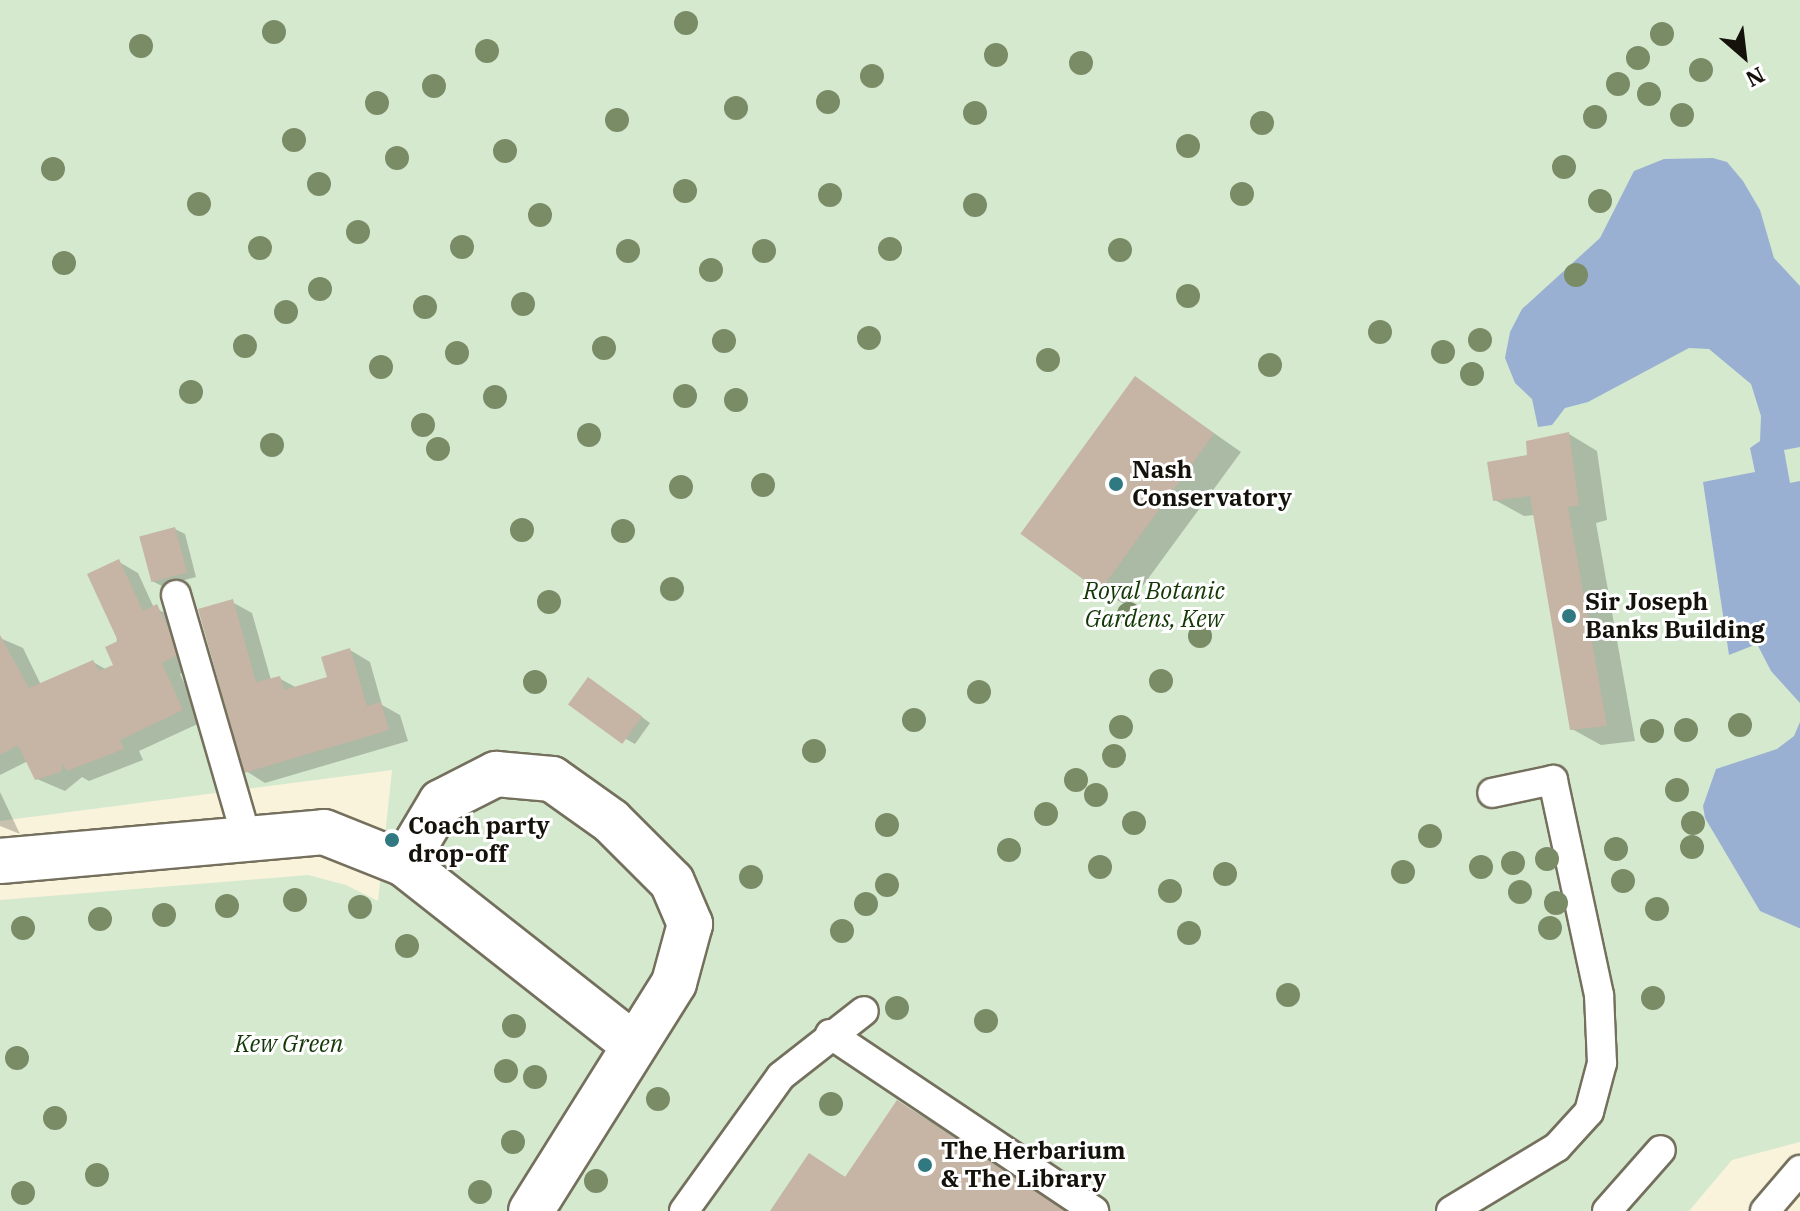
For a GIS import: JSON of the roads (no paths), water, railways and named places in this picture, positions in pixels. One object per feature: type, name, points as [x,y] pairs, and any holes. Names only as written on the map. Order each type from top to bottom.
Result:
[{"type":"street","points":[[404,864],[441,802],[496,774],[552,779],[611,821],[672,882],[690,924],[674,983],[531,1211]]},
{"type":"street","points":[[0,861],[246,836],[324,832],[404,864],[634,1045]]},
{"type":"lane","points":[[176,595],[246,836]]},
{"type":"lane","points":[[1451,1211],[1557,1147],[1589,1112],[1602,1063],[1599,995],[1553,780],[1492,793]]},
{"type":"lane","points":[[684,1211],[781,1076],[830,1034],[864,1011]]},
{"type":"lane","points":[[830,1034],[1094,1211]]},
{"type":"lane","points":[[1607,1211],[1661,1150]]},
{"type":"lane","points":[[1765,1211],[1800,1170]]},
{"type":"water","points":[[1713,158],[1727,162],[1743,181],[1760,210],[1774,258],[1800,286],[1800,447],[1784,450],[1790,483],[1800,481],[1800,703],[1771,671],[1757,644],[1729,655],[1703,482],[1755,472],[1750,448],[1760,441],[1761,416],[1751,384],[1709,349],[1689,348],[1588,402],[1565,408],[1552,425],[1538,427],[1532,399],[1515,383],[1505,358],[1510,332],[1522,309],[1600,238],[1634,171],[1664,159]]},
{"type":"water","points":[[1800,722],[1799,928],[1760,911],[1705,818],[1703,806],[1716,769],[1777,749],[1794,736]]},
{"type":"place","name":"Nash Conservatory","points":[[1116,484]]},
{"type":"place","name":"Sir Joseph Banks Building","points":[[1569,616]]},
{"type":"place","name":"Coach party drop-off","points":[[392,840]]},
{"type":"place","name":"The Herbarium & The Library","points":[[925,1165]]},
{"type":"park label","name":"Royal Botanic Gardens, Kew","points":[[1154,605]]},
{"type":"park label","name":"Kew Green","points":[[289,1044]]}]
